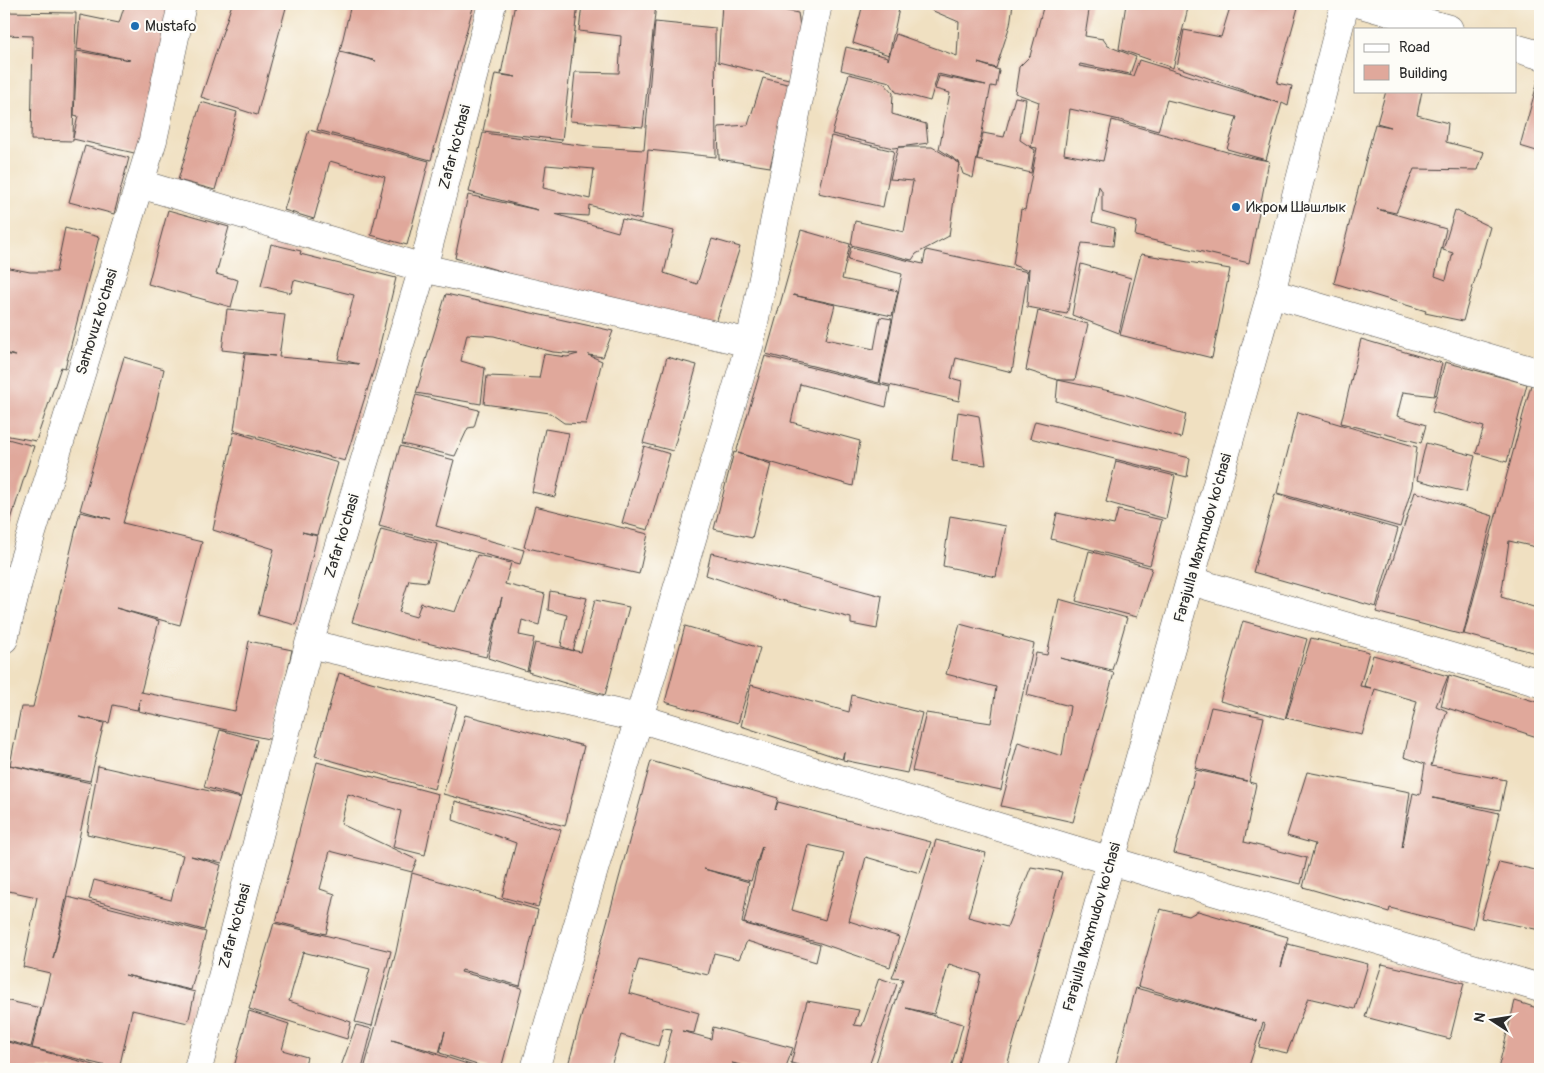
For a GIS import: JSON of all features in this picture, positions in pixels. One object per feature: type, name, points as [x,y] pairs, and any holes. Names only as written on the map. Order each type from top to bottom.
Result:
[{"type":"street","name":"Sarhovuz ko'chasi","points":[[4,639],[23,562],[153,140],[182,4]]},
{"type":"street","name":"Zafar ko'chasi","points":[[198,1069],[309,644],[424,268],[492,4]]},
{"type":"street","points":[[535,1069],[750,343],[818,4]]},
{"type":"street","name":"Farajulla Maxmudov ko'chasi","points":[[1052,1069],[1271,293],[1345,4]]},
{"type":"street","points":[[1361,4],[1445,28]]},
{"type":"street","points":[[1516,48],[1540,55]]},
{"type":"street","points":[[140,184],[424,268],[750,343]]},
{"type":"street","points":[[1271,293],[1540,373]]},
{"type":"street","points":[[1191,581],[1540,683]]},
{"type":"street","points":[[309,644],[638,718],[1111,862],[1540,988]]},
{"type":"building","points":[[125,4],[171,5],[143,155],[73,139],[73,141],[31,140],[33,36],[4,35],[4,12],[76,13],[73,138],[78,116],[74,115],[77,51],[130,60],[77,49],[80,15],[119,23]]},
{"type":"building","points":[[232,4],[287,4],[257,115],[201,97]]},
{"type":"building","points":[[351,4],[474,4],[431,160],[317,130],[340,52],[376,61],[340,51]]},
{"type":"building","points":[[515,4],[578,4],[562,140],[483,131],[495,74],[516,77],[501,74]]},
{"type":"building","points":[[582,4],[656,4],[643,127],[570,121],[575,72],[619,73],[621,36],[579,31]]},
{"type":"building","points":[[722,4],[752,4],[798,13],[803,46],[793,80],[718,62]]},
{"type":"building","points":[[863,4],[900,4],[889,55],[853,43]]},
{"type":"building","points":[[932,4],[1013,4],[1010,25],[996,68],[978,63],[999,70],[996,87],[991,86],[973,178],[963,174],[959,162],[939,149],[950,93],[935,89],[939,76],[986,85],[938,74],[930,101],[896,92],[890,82],[841,70],[846,47],[888,57],[888,60],[896,34],[957,56],[959,22],[931,10]]},
{"type":"building","points":[[1044,4],[1090,4],[1085,36],[1103,39],[1108,46],[1136,57],[1130,74],[1080,64],[1079,66],[1133,76],[1139,60],[1279,103],[1177,67],[1184,30],[1221,37],[1231,4],[1299,4],[1277,83],[1292,86],[1288,106],[1282,103],[1266,160],[1227,149],[1237,117],[1167,100],[1158,131],[1070,109],[1064,154],[1103,161],[1112,120],[1238,155],[1269,161],[1249,263],[1135,236],[1137,222],[1102,212],[1102,191],[1099,186],[1092,222],[1115,228],[1113,246],[1082,243],[1067,314],[1027,307],[1029,268],[1028,271],[1013,265],[1021,209],[1025,210],[1037,148],[1031,147],[1039,102],[1015,93],[1019,67],[1030,56]]},
{"type":"building","points":[[1126,4],[1189,4],[1173,68],[1119,49]]},
{"type":"building","points":[[655,22],[715,28],[716,157],[648,150],[641,220],[589,205],[588,216],[555,214],[618,232],[622,219],[674,231],[664,273],[697,284],[712,239],[740,247],[713,332],[455,258],[468,195],[538,210],[469,192],[483,133],[596,147],[644,150]],"holes":[[[546,165],[594,169],[590,199],[543,188]]]},
{"type":"building","points":[[849,74],[884,83],[893,93],[892,114],[926,124],[928,143],[893,148],[832,134]]},
{"type":"building","points":[[763,78],[791,85],[770,167],[719,159],[718,127],[748,125]]},
{"type":"building","points":[[1540,78],[1540,152],[1520,146]]},
{"type":"building","points":[[1386,92],[1422,92],[1417,115],[1448,123],[1446,142],[1484,152],[1478,170],[1414,169],[1396,213],[1377,209],[1446,229],[1435,276],[1446,280],[1453,253],[1443,250],[1455,210],[1490,227],[1463,321],[1425,313],[1426,311],[1334,283],[1375,124],[1391,127],[1377,123]]},
{"type":"building","points":[[1015,97],[1026,99],[1020,140],[1035,150],[1031,173],[977,160],[983,133],[1004,137]]},
{"type":"building","points":[[201,102],[237,112],[215,190],[178,180]]},
{"type":"building","points":[[309,130],[429,161],[407,245],[371,235],[385,177],[330,161],[314,219],[284,210]]},
{"type":"building","points":[[831,136],[894,151],[883,207],[818,193]]},
{"type":"building","points":[[85,146],[129,158],[114,214],[69,202]]},
{"type":"building","points":[[898,147],[932,147],[959,163],[949,236],[916,254],[912,260],[851,245],[855,221],[904,232],[913,181],[890,179]]},
{"type":"building","points":[[168,210],[229,227],[216,274],[238,280],[231,307],[148,284]]},
{"type":"building","points":[[65,228],[99,237],[65,368],[61,367],[36,441],[4,435],[4,354],[16,356],[4,353],[4,267],[30,272],[56,272]]},
{"type":"building","points":[[801,230],[850,244],[842,279],[898,291],[892,316],[793,295],[835,305],[826,339],[874,349],[880,317],[892,319],[879,383],[766,354]]},
{"type":"building","points":[[271,244],[301,251],[300,254],[396,278],[375,365],[345,461],[234,430],[245,354],[275,356],[222,350],[227,309],[285,315],[279,357],[359,364],[338,359],[354,295],[294,280],[291,293],[261,286]]},
{"type":"building","points":[[851,247],[923,264],[926,250],[1028,272],[1012,372],[956,358],[951,378],[962,381],[959,401],[880,383],[902,274],[848,260]]},
{"type":"building","points":[[1141,254],[1230,269],[1212,358],[1120,335]]},
{"type":"building","points":[[1081,264],[1131,278],[1119,333],[1072,315]]},
{"type":"building","points":[[446,294],[613,331],[603,357],[588,355],[602,361],[586,424],[564,423],[550,413],[484,404],[487,376],[539,378],[544,354],[567,357],[578,354],[553,352],[494,336],[467,334],[461,361],[485,368],[481,404],[416,393]]},
{"type":"building","points":[[1038,311],[1088,324],[1075,380],[1058,380],[1026,370]]},
{"type":"building","points":[[1361,339],[1442,363],[1434,396],[1403,392],[1397,416],[1426,425],[1421,443],[1341,423]]},
{"type":"building","points":[[765,356],[890,387],[886,407],[800,384],[791,422],[860,441],[853,486],[738,453],[771,464],[752,538],[714,529],[734,452],[736,453]]},
{"type":"building","points":[[124,357],[164,369],[153,418],[123,523],[202,542],[180,625],[116,608],[159,621],[141,692],[235,711],[249,641],[292,650],[273,740],[138,711],[140,699],[137,710],[113,705],[109,723],[79,717],[104,723],[90,781],[10,765],[21,707],[33,707],[80,512],[111,519],[80,510]]},
{"type":"building","points":[[667,357],[697,365],[673,451],[643,443]]},
{"type":"building","points":[[1445,362],[1527,384],[1507,462],[1476,453],[1484,427],[1432,412]]},
{"type":"building","points":[[1058,380],[1124,394],[1186,414],[1181,438],[1056,401]]},
{"type":"building","points":[[1531,385],[1540,388],[1540,548],[1509,541],[1501,597],[1540,609],[1540,654],[1464,634]]},
{"type":"building","points":[[416,395],[479,410],[474,427],[468,428],[455,456],[402,444]]},
{"type":"building","points":[[958,412],[979,416],[986,465],[952,461]]},
{"type":"building","points":[[1298,412],[1417,447],[1412,487],[1400,527],[1277,493]]},
{"type":"building","points":[[1035,421],[1190,458],[1187,477],[1030,438]]},
{"type":"building","points":[[545,429],[569,433],[555,497],[532,492]]},
{"type":"building","points":[[234,432],[338,463],[317,535],[302,532],[317,536],[296,625],[258,615],[274,549],[213,530]]},
{"type":"building","points":[[4,438],[34,446],[4,542]]},
{"type":"building","points":[[1426,443],[1475,456],[1466,492],[1417,480]]},
{"type":"building","points":[[400,446],[454,460],[436,526],[524,550],[520,564],[379,526]]},
{"type":"building","points":[[644,446],[670,454],[648,530],[622,523]]},
{"type":"building","points":[[1116,461],[1175,476],[1166,519],[1106,502]]},
{"type":"building","points":[[1415,492],[1493,516],[1463,635],[1376,612]]},
{"type":"building","points":[[1275,494],[1398,529],[1376,607],[1253,572]]},
{"type":"building","points":[[535,506],[648,534],[639,574],[524,547]]},
{"type":"building","points":[[1118,510],[1162,520],[1150,565],[1051,539],[1057,513],[1114,525]]},
{"type":"building","points":[[950,516],[1006,526],[996,577],[943,566]]},
{"type":"building","points":[[381,529],[437,544],[427,582],[409,580],[399,612],[416,617],[421,603],[455,612],[477,555],[511,563],[505,584],[545,594],[539,625],[522,620],[519,635],[534,638],[527,671],[488,658],[502,597],[486,657],[410,639],[352,622]]},
{"type":"building","points":[[1089,551],[1152,568],[1137,617],[1076,601]]},
{"type":"building","points":[[711,553],[785,570],[882,596],[877,629],[851,624],[851,618],[777,599],[706,575]]},
{"type":"building","points":[[550,591],[587,598],[573,651],[561,646],[567,615],[548,610]]},
{"type":"building","points":[[1059,599],[1127,618],[1112,670],[1060,658],[1114,673],[1073,822],[1001,806],[1018,742],[1062,756],[1070,706],[1027,695],[1036,653],[1047,655]]},
{"type":"building","points":[[595,600],[629,607],[605,695],[528,672],[535,643],[581,652]]},
{"type":"building","points":[[1243,621],[1307,639],[1285,719],[1220,701]]},
{"type":"building","points":[[960,624],[1034,644],[1001,790],[912,771],[926,713],[991,723],[996,687],[946,674]]},
{"type":"building","points":[[685,626],[760,648],[738,723],[665,702]]},
{"type":"building","points":[[1311,638],[1369,652],[1360,686],[1371,688],[1364,686],[1373,655],[1448,676],[1436,706],[1447,711],[1431,766],[1506,780],[1500,810],[1433,798],[1499,813],[1473,929],[1390,908],[1389,912],[1303,887],[1315,844],[1287,836],[1307,772],[1410,792],[1402,848],[1413,793],[1420,795],[1425,764],[1404,757],[1417,701],[1375,689],[1362,735],[1286,718]]},
{"type":"building","points":[[339,673],[457,706],[434,789],[315,756]]},
{"type":"building","points":[[1449,675],[1540,703],[1540,738],[1441,706]]},
{"type":"building","points":[[751,685],[849,712],[852,695],[922,713],[907,773],[843,760],[844,752],[842,759],[741,726]]},
{"type":"building","points":[[1211,707],[1264,717],[1249,782],[1256,784],[1244,842],[1307,858],[1301,884],[1174,853],[1196,770],[1247,781],[1195,768]]},
{"type":"building","points":[[465,715],[584,746],[565,826],[443,794]]},
{"type":"building","points":[[220,730],[257,740],[241,797],[204,787]]},
{"type":"building","points":[[651,761],[778,798],[775,810],[778,802],[931,842],[920,873],[866,857],[849,921],[899,937],[890,967],[820,943],[744,923],[762,846],[751,881],[704,869],[749,882],[742,923],[820,945],[816,962],[747,941],[739,959],[714,953],[708,975],[639,959],[629,993],[699,1013],[694,1033],[682,1031],[711,1039],[713,1027],[793,1048],[787,1064],[788,1069],[756,1069],[732,1063],[750,1069],[662,1069],[672,1029],[663,1028],[658,1046],[621,1035],[610,1069],[567,1069]],"holes":[[[808,845],[844,853],[825,920],[792,910]]]},
{"type":"building","points":[[317,762],[438,794],[425,855],[393,847],[401,811],[348,794],[341,824],[417,860],[412,872],[330,851],[320,889],[335,894],[326,934],[276,922]]},
{"type":"building","points":[[9,765],[91,783],[53,959],[68,897],[206,932],[191,990],[125,975],[195,992],[188,1023],[132,1010],[119,1069],[32,1048],[50,973],[23,967],[37,897],[4,890],[4,790]]},
{"type":"building","points":[[98,766],[241,798],[222,863],[191,856],[221,865],[204,930],[89,899],[94,880],[171,900],[183,855],[87,834]]},
{"type":"building","points":[[455,801],[561,830],[538,907],[502,897],[516,843],[453,820]]},
{"type":"building","points":[[936,840],[986,853],[968,917],[1007,927],[1031,867],[1062,872],[1006,1069],[958,1069],[981,974],[949,964],[934,1014],[906,1008],[963,1024],[951,1069],[874,1069],[903,979],[892,978],[910,928]]},
{"type":"building","points":[[1499,862],[1540,871],[1540,930],[1481,918]]},
{"type":"building","points":[[412,873],[538,910],[520,986],[462,970],[461,972],[522,988],[501,1069],[490,1069],[440,1053],[445,1031],[439,1053],[392,1040],[483,1069],[364,1069],[396,952]]},
{"type":"building","points":[[1160,909],[1189,916],[1198,911],[1288,937],[1281,967],[1288,944],[1368,964],[1355,1009],[1308,998],[1287,1053],[1259,1047],[1265,1024],[1263,1023],[1248,1069],[1125,1069],[1115,1066],[1136,988],[1256,1021],[1138,986]]},
{"type":"building","points":[[274,923],[391,951],[372,1026],[355,1022],[370,969],[303,952],[289,1001],[351,1022],[347,1039],[249,1009]]},
{"type":"building","points":[[1382,964],[1464,983],[1450,1039],[1365,1017]]},
{"type":"building","points":[[879,978],[897,984],[868,1069],[813,1069],[791,1063],[807,1001],[859,1010],[854,1025],[862,1026]]},
{"type":"building","points":[[4,1000],[41,1008],[31,1047],[4,1040]]},
{"type":"building","points":[[1515,1001],[1540,1009],[1540,1069],[1498,1069]]},
{"type":"building","points":[[249,1011],[289,1024],[282,1050],[307,1057],[305,1064],[328,1069],[240,1069],[234,1067]]},
{"type":"building","points":[[356,1025],[372,1029],[362,1069],[340,1069]]},
{"type":"building","points":[[4,1041],[109,1069],[4,1069]]},
{"type":"place","name":"Mustafo","points":[[135,26]]},
{"type":"place","name":"Икром Шашлык","points":[[1236,207]]}]
